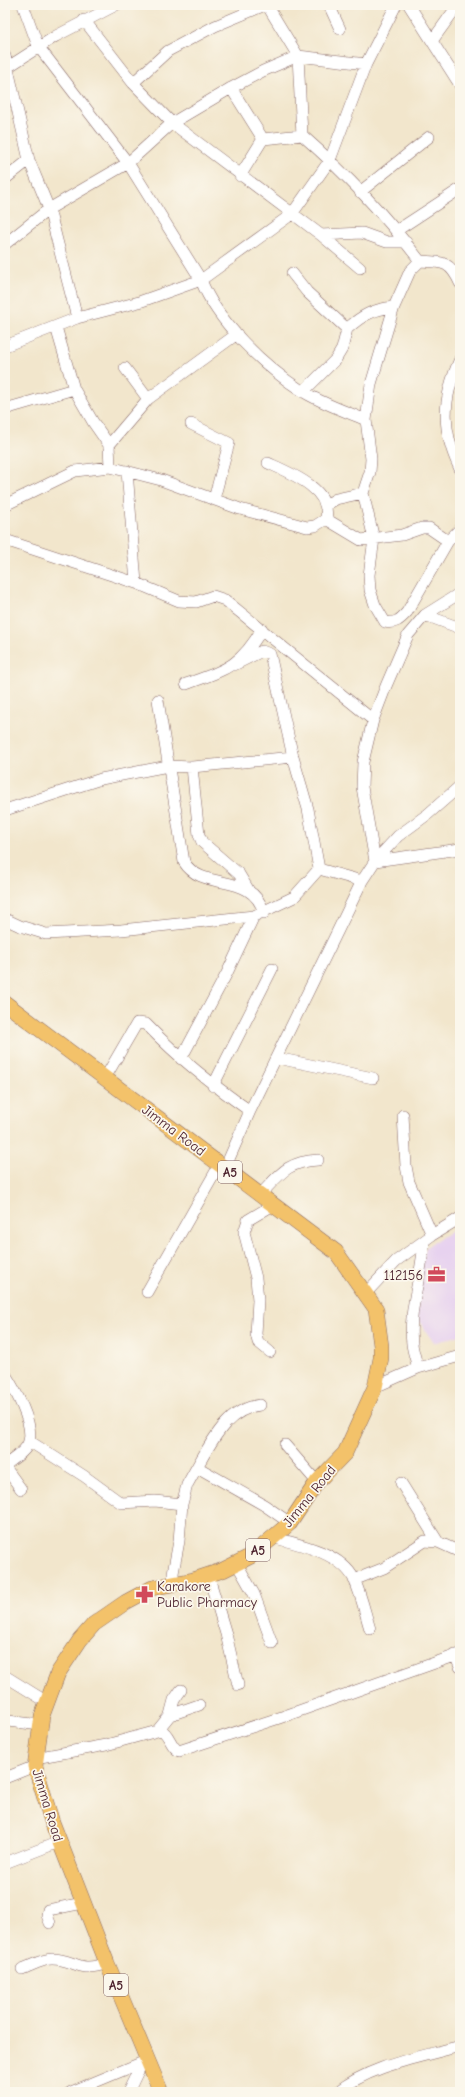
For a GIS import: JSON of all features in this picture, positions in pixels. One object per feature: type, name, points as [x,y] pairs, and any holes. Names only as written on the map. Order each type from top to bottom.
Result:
[{"type":"highway","name":"Jimma Road","points":[[5,1003],[336,1252],[376,1309],[380,1334],[381,1358],[375,1387],[345,1453],[317,1482],[290,1523],[251,1556],[237,1564],[193,1580],[152,1588],[139,1594],[94,1624],[80,1640],[58,1673],[40,1725],[35,1762],[59,1842],[145,2062],[161,2092]]},
{"type":"street","points":[[23,5],[38,46],[128,163],[200,280],[210,303],[237,334],[270,367],[303,392],[366,420]]},
{"type":"street","points":[[77,318],[49,209],[29,160],[6,64],[84,20],[116,5]]},
{"type":"street","points":[[133,83],[168,51],[215,26],[266,5],[298,56],[302,135],[330,160],[360,192],[406,242],[420,261],[447,264],[454,270],[460,283]]},
{"type":"street","points":[[328,5],[340,29]]},
{"type":"street","points":[[5,346],[77,318],[139,302],[200,280],[292,214],[330,160],[366,64],[396,5]]},
{"type":"street","points":[[409,5],[460,85]]},
{"type":"street","points":[[432,41],[458,5]]},
{"type":"street","points":[[84,20],[133,83],[172,123],[240,176],[321,235],[360,268]]},
{"type":"street","points":[[5,244],[49,209],[128,163],[172,123],[231,88],[298,56],[366,64]]},
{"type":"street","points":[[231,88],[263,139]]},
{"type":"street","points":[[263,139],[302,135]]},
{"type":"street","points":[[360,192],[429,137]]},
{"type":"street","points":[[240,176],[263,139]]},
{"type":"street","points":[[5,179],[29,160]]},
{"type":"street","points":[[396,231],[460,189]]},
{"type":"street","points":[[321,235],[362,233],[387,242],[406,242]]},
{"type":"street","points":[[420,261],[410,271],[394,307],[371,384],[366,420],[371,459],[370,472],[364,493],[374,539],[369,575],[370,590],[385,622],[391,623],[400,620],[407,612],[448,541],[460,529]]},
{"type":"street","points":[[292,273],[307,292],[347,329]]},
{"type":"street","points":[[303,392],[336,359],[342,349],[347,329],[360,317],[373,311],[394,307]]},
{"type":"street","points":[[56,327],[74,390],[109,445],[110,467]]},
{"type":"street","points":[[109,445],[148,399],[237,334]]},
{"type":"street","points":[[460,360],[451,380],[447,394],[446,429],[451,451],[460,469]]},
{"type":"street","points":[[125,368],[148,399]]},
{"type":"street","points":[[5,409],[74,390]]},
{"type":"street","points":[[191,424],[229,442],[214,499]]},
{"type":"street","points":[[5,505],[75,471],[110,467],[160,480],[240,509],[307,527],[315,526],[326,519],[326,505],[305,482],[268,463]]},
{"type":"street","points":[[128,471],[136,583]]},
{"type":"street","points":[[326,505],[336,499],[364,493]]},
{"type":"street","points":[[326,519],[355,538],[361,540],[374,539],[429,528],[448,541]]},
{"type":"street","points":[[5,540],[136,583],[184,602],[196,602],[213,596],[219,596],[262,629],[373,720]]},
{"type":"street","points":[[375,861],[362,787],[363,762],[373,720],[408,635],[425,615],[460,593]]},
{"type":"street","points":[[425,615],[460,628]]},
{"type":"street","points":[[234,664],[250,649],[262,629]]},
{"type":"street","points":[[186,684],[262,651],[270,654],[293,757],[308,809],[319,869]]},
{"type":"street","points":[[158,700],[184,862],[188,868],[200,876],[248,889]]},
{"type":"street","points":[[5,810],[101,779],[168,766],[192,767],[293,757]]},
{"type":"street","points":[[181,1060],[259,914],[258,899],[248,889],[239,874],[202,842],[199,835],[192,767]]},
{"type":"street","points":[[147,1292],[222,1166],[277,1058],[362,881],[375,861],[398,836],[428,814],[460,786]]},
{"type":"street","points":[[375,861],[460,849]]},
{"type":"street","points":[[319,869],[362,881]]},
{"type":"street","points":[[5,919],[20,926],[46,934],[121,930],[259,914],[294,897],[319,869]]},
{"type":"street","points":[[213,1086],[272,969]]},
{"type":"street","points":[[105,1078],[137,1023],[146,1024],[181,1060],[213,1086],[250,1111]]},
{"type":"street","points":[[277,1058],[373,1078]]},
{"type":"street","points":[[403,1115],[406,1166],[409,1182],[428,1238],[412,1311],[412,1346],[418,1368]]},
{"type":"street","points":[[260,1195],[281,1173],[297,1162],[318,1160]]},
{"type":"street","points":[[270,1352],[258,1342],[256,1334],[258,1300],[256,1278],[244,1232],[248,1220],[273,1205]]},
{"type":"street","points":[[366,1293],[390,1267],[428,1238],[460,1218]]},
{"type":"street","points":[[375,1387],[418,1368],[460,1356]]},
{"type":"street","points":[[5,1374],[26,1416],[29,1441],[22,1451],[5,1466],[22,1489]]},
{"type":"street","points":[[174,1583],[173,1573],[179,1541],[182,1504],[187,1485],[216,1434],[229,1419],[245,1408],[260,1404]]},
{"type":"street","points":[[29,1441],[84,1476],[121,1503],[155,1501],[182,1504]]},
{"type":"street","points":[[285,1445],[317,1482]]},
{"type":"street","points":[[197,1467],[264,1504],[290,1523]]},
{"type":"street","points":[[401,1484],[438,1542]]},
{"type":"street","points":[[272,1537],[313,1548],[343,1565],[354,1580],[370,1629]]},
{"type":"street","points":[[354,1580],[384,1568],[424,1541],[438,1542],[460,1552]]},
{"type":"street","points":[[237,1564],[254,1594],[272,1643]]},
{"type":"street","points":[[208,1574],[226,1634],[238,1685]]},
{"type":"street","points":[[5,1778],[35,1762],[157,1731],[164,1732],[175,1749],[179,1751],[279,1718],[458,1655],[460,1667]]},
{"type":"street","points":[[5,1676],[47,1702]]},
{"type":"street","points":[[157,1731],[170,1715],[174,1700],[180,1690]]},
{"type":"street","points":[[170,1715],[199,1705]]},
{"type":"street","points":[[5,1722],[8,1721],[40,1725]]},
{"type":"street","points":[[5,1863],[59,1842]]},
{"type":"street","points":[[50,1923],[47,1915],[48,1910],[83,1903]]},
{"type":"street","points":[[22,1969],[50,1959],[87,1968],[93,1968],[107,1963]]},
{"type":"street","points":[[337,2092],[351,2081],[374,2070],[460,2046]]},
{"type":"street","points":[[71,2092],[145,2062]]},
{"type":"street","points":[[128,2092],[145,2062]]},
{"type":"shaded area","points":[[460,1226],[460,1335],[434,1343],[410,1308],[426,1247]]},
{"type":"place","name":"112156","points":[[436,1275]]},
{"type":"place","name":"Karakore Public Pharmacy","points":[[144,1594]]}]
